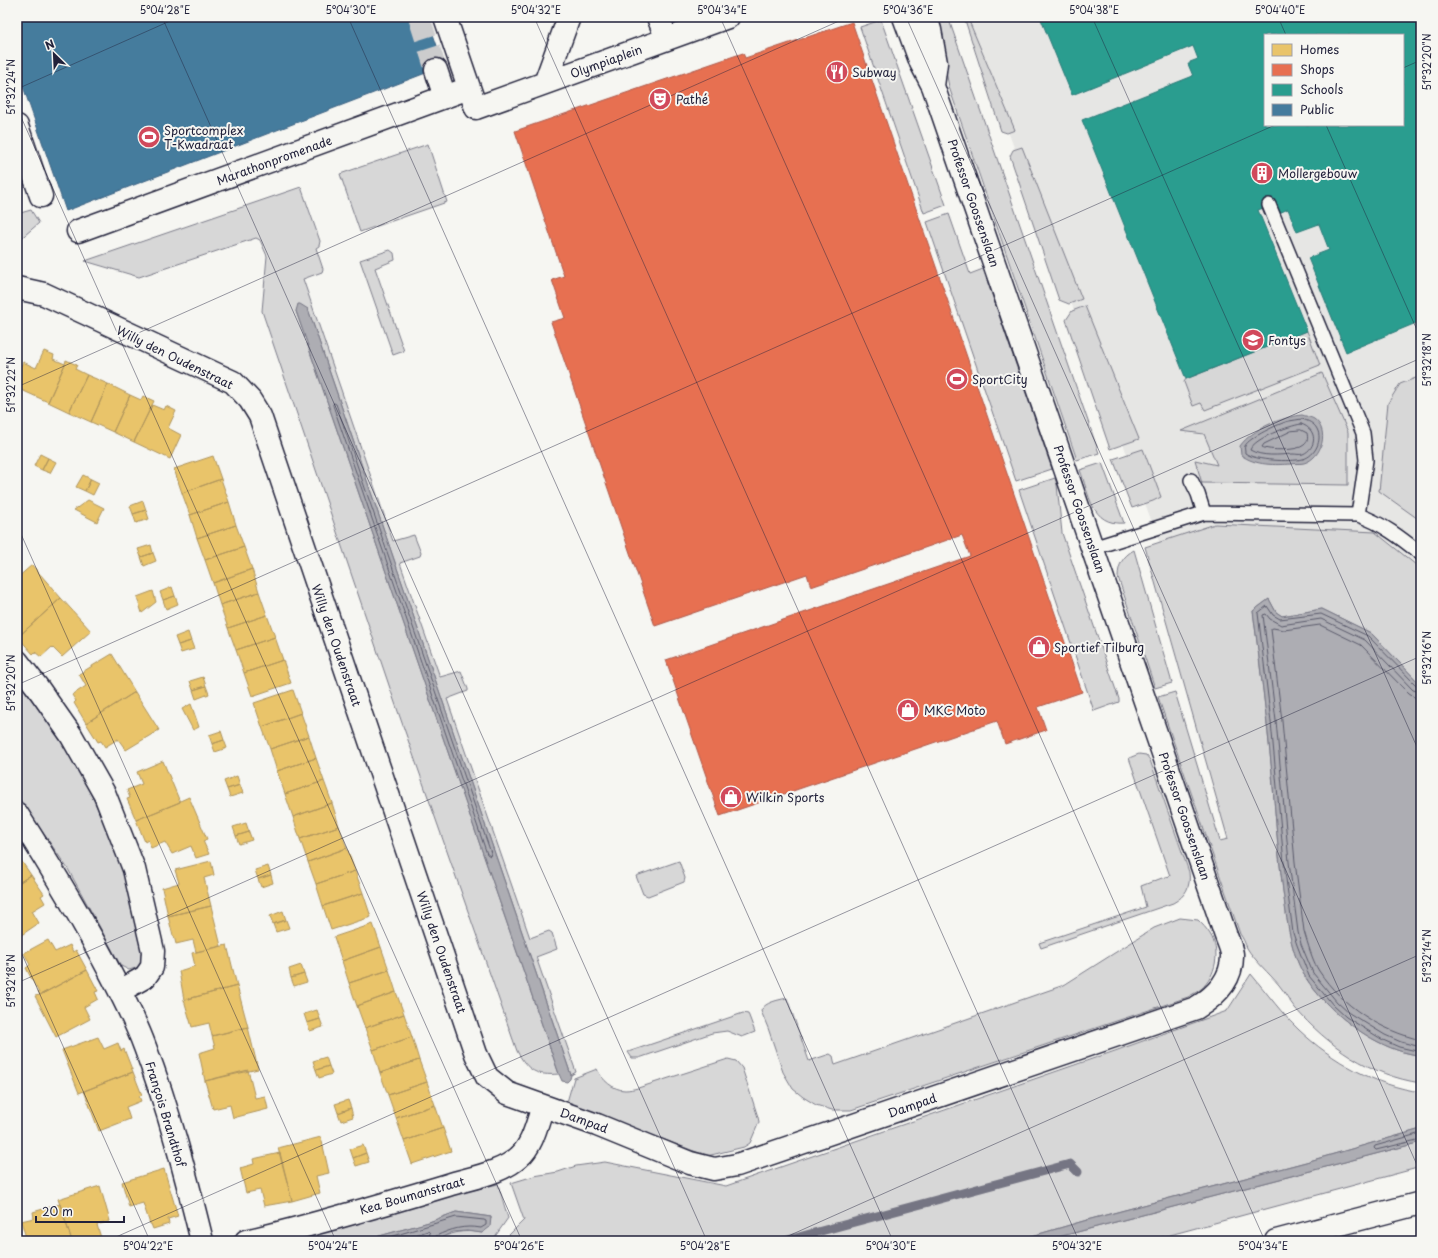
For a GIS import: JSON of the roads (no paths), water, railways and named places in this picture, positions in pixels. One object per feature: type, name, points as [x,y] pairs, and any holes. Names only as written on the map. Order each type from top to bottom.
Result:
[{"type":"main road","name":"Olympiaplein","points":[[445,17],[476,108],[728,17]]},
{"type":"main road","name":"Olympiaplein","points":[[545,84],[569,17]]},
{"type":"main road","points":[[658,17],[667,39]]},
{"type":"main road","name":"Professor Goossenslaan","points":[[904,17],[921,63],[934,86],[1225,933]]},
{"type":"main road","name":"Professor Goossenslaan","points":[[926,17],[936,63],[934,86]]},
{"type":"main road","points":[[436,70],[445,97]]},
{"type":"main road","name":"Marathonpromenade","points":[[78,231],[469,88]]},
{"type":"main road","points":[[17,126],[42,196]]},
{"type":"main road","name":"Willy den Oudenstraat","points":[[17,288],[44,294],[233,382],[250,400],[260,416],[476,1054],[487,1077],[507,1093],[543,1106]]},
{"type":"main road","points":[[17,661],[71,735],[105,795],[134,869],[153,951],[152,967],[145,977],[120,991]]},
{"type":"main road","name":"François Brandthof","points":[[17,814],[56,875],[94,941],[120,991],[145,1046],[178,1148],[202,1241]]},
{"type":"main road","name":"Dampad","points":[[543,1106],[597,1125],[690,1163],[714,1169],[737,1164],[1196,1008],[1210,1000],[1220,990],[1229,973],[1232,953],[1225,933]]},
{"type":"main road","name":"Kea Boumanstraat","points":[[246,1241],[414,1196],[499,1170],[519,1158],[530,1143],[543,1106]]},
{"type":"main road","points":[[1276,1241],[1421,1203]]},
{"type":"lane","points":[[1269,205],[1363,433],[1366,460],[1358,514]]},
{"type":"lane","points":[[1191,480],[1198,494],[1204,513]]},
{"type":"lane","points":[[1093,548],[1204,513],[1358,514],[1373,519],[1388,528],[1421,554]]},
{"type":"water","points":[[298,304],[308,309],[571,1075],[567,1082],[562,1081],[559,1074],[296,311]]},
{"type":"water","points":[[1302,415],[1314,419],[1322,430],[1322,443],[1315,456],[1310,460],[1302,463],[1272,464],[1259,463],[1247,459],[1241,455],[1240,446],[1252,434],[1277,421]]},
{"type":"water","points":[[1269,599],[1276,612],[1282,616],[1322,609],[1371,633],[1421,685],[1421,1056],[1384,1045],[1346,1021],[1334,1011],[1314,989],[1306,978],[1296,958],[1290,936],[1283,891],[1268,732],[1253,611]]},
{"type":"water","points":[[1421,1129],[1421,1142],[1043,1241],[1015,1241],[1087,1220],[1306,1162]]},
{"type":"water","points":[[456,1212],[491,1217],[490,1227],[482,1233],[467,1231],[453,1232],[434,1241],[362,1241],[429,1222]]},
{"type":"waterway","points":[[784,1241],[1070,1164],[1078,1172]]},
{"type":"tunnel","points":[[419,17],[436,70]]},
{"type":"place","name":"Subway","points":[[837,72]]},
{"type":"place","name":"Pathé","points":[[660,99]]},
{"type":"place","name":"Sportcomplex T-Kwadraat","points":[[149,137]]},
{"type":"place","name":"Mollergebouw","points":[[1262,173]]},
{"type":"place","name":"Fontys","points":[[1253,340]]},
{"type":"place","name":"SportCity","points":[[957,379]]},
{"type":"place","name":"Sportief Tilburg","points":[[1039,647]]},
{"type":"place","name":"MKC Moto","points":[[908,710]]},
{"type":"place","name":"Wilkin Sports","points":[[731,797]]}]
